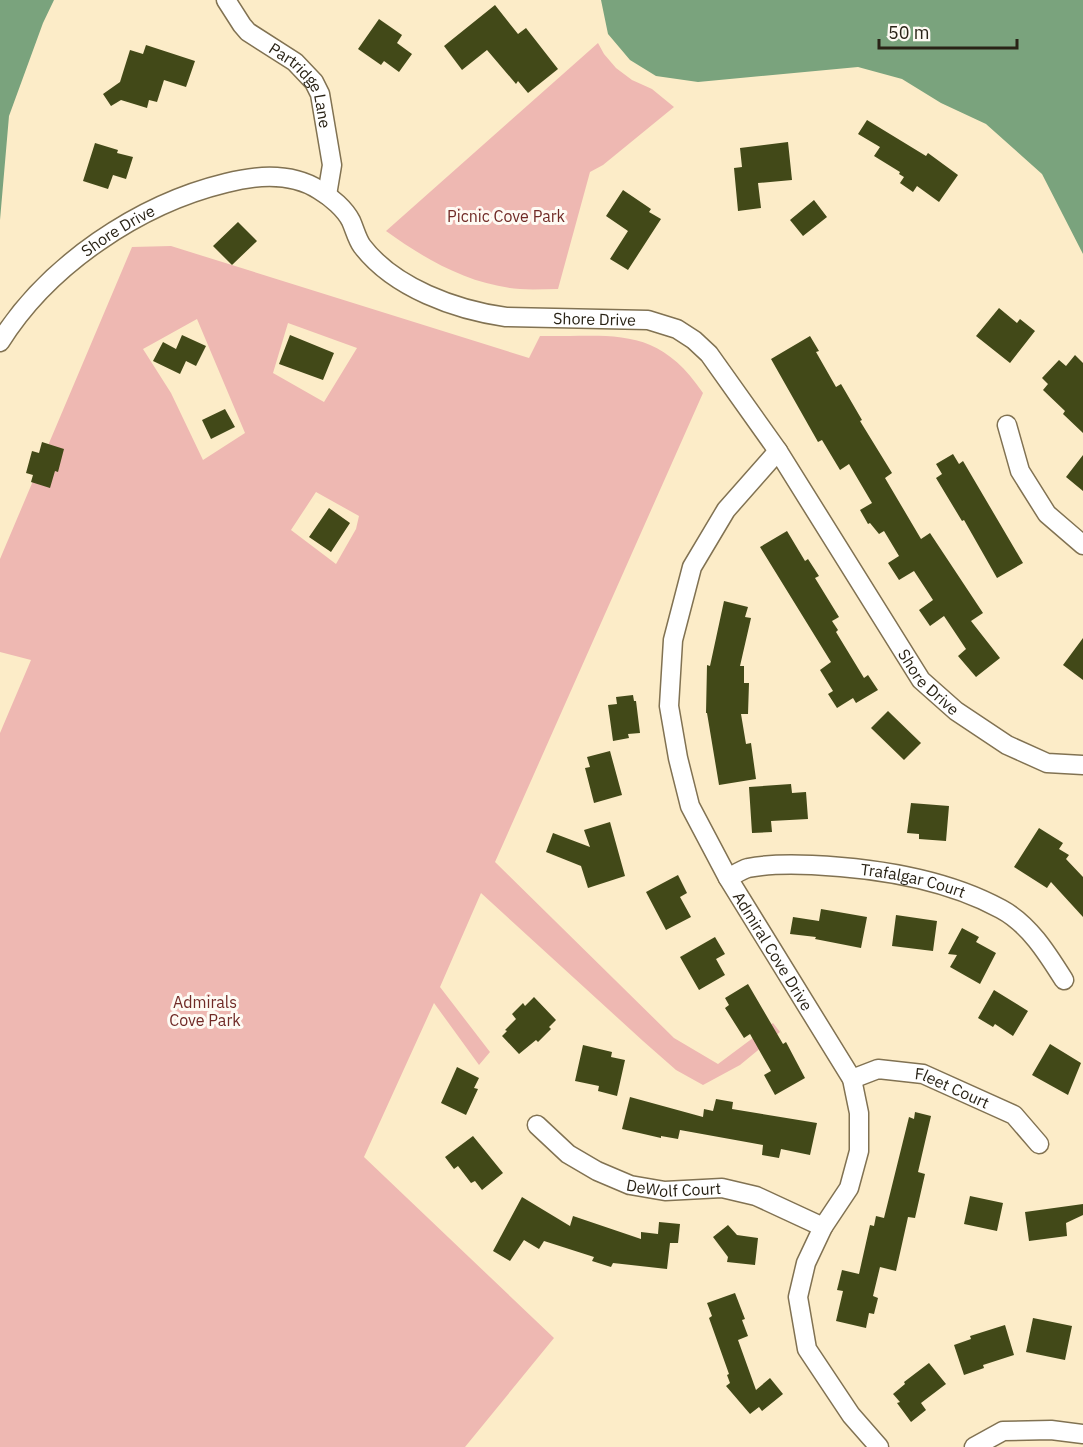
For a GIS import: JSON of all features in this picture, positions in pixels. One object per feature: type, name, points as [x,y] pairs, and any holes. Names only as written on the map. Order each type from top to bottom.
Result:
[{"type":"street","name":"Partridge Lane","points":[[226,0],[248,32],[295,62],[318,88],[332,165],[327,195]]},
{"type":"street","name":"Shore Drive","points":[[0,342],[12,322],[72,262],[114,231],[164,204],[216,185],[260,176],[301,182],[327,195],[348,216],[359,242],[371,257],[418,290],[450,304],[483,314],[506,317],[648,320],[677,329],[694,340],[709,354],[778,451],[921,680],[956,711],[1007,745],[1047,763],[1083,765]]},
{"type":"street","points":[[1007,425],[1020,471],[1047,514],[1083,544]]},
{"type":"street","name":"Admiral Cove Drive","points":[[778,451],[726,510],[692,567],[673,640],[669,706],[678,758],[690,806],[728,878],[852,1079],[859,1113],[859,1151],[849,1188],[823,1227],[806,1263],[798,1297],[807,1348],[850,1415],[879,1447]]},
{"type":"street","name":"Trafalgar Court","points":[[728,878],[747,868],[789,864],[848,867],[903,876],[957,890],[1003,910],[1037,939],[1064,980]]},
{"type":"street","name":"Fleet Court","points":[[852,1079],[878,1069],[923,1074],[1014,1115],[1039,1144]]},
{"type":"street","name":"DeWolf Court","points":[[537,1125],[568,1154],[597,1171],[630,1185],[665,1191],[722,1188],[756,1197],[823,1227]]},
{"type":"street","points":[[974,1447],[1003,1431],[1051,1439],[1083,1434]]},
{"type":"green space","name":"Picnic Cove Park","points":[[598,43],[616,68],[632,80],[652,89],[674,107],[603,165],[590,172],[558,289],[502,287],[466,277],[417,252],[386,231]]},
{"type":"green space","name":"Admirals Cove Park","points":[[171,246],[529,358],[540,336],[611,336],[631,339],[650,345],[668,355],[686,371],[703,393],[495,862],[674,1038],[718,1064],[773,1023],[780,1032],[740,1065],[703,1085],[676,1070],[481,893],[440,987],[490,1052],[479,1065],[434,1003],[364,1157],[554,1338],[465,1447],[0,1447],[0,733],[31,660],[0,652],[0,559],[132,247]],"holes":[[[197,319],[245,433],[203,460],[171,393],[143,349]],[[288,323],[357,348],[324,402],[273,373]],[[316,492],[359,516],[356,529],[336,564],[291,530]]]},
{"type":"shaded area","points":[[0,0],[54,0],[43,23],[9,116],[0,220]]},
{"type":"shaded area","points":[[601,0],[1083,0],[1083,254],[1042,174],[986,124],[941,103],[902,79],[858,67],[698,82],[656,76],[630,60],[608,34]]},
{"type":"building","points":[[495,5],[518,34],[526,28],[558,69],[528,93],[518,81],[516,84],[487,50],[462,70],[444,46]]},
{"type":"building","points":[[379,19],[402,35],[397,43],[412,54],[399,72],[384,61],[381,65],[358,49]]},
{"type":"building","points":[[146,45],[195,61],[186,87],[164,80],[157,102],[149,100],[147,108],[121,100],[111,106],[103,94],[120,82],[130,50],[143,54]]},
{"type":"building","points":[[867,120],[926,156],[928,153],[958,175],[939,202],[917,186],[913,192],[900,183],[904,177],[899,174],[900,172],[874,156],[880,147],[858,134]]},
{"type":"building","points":[[788,142],[792,180],[758,183],[761,208],[738,211],[734,168],[742,167],[740,148]]},
{"type":"building","points":[[95,143],[133,157],[126,179],[113,175],[108,189],[83,181]]},
{"type":"building","points":[[623,190],[651,209],[649,212],[661,219],[628,270],[610,259],[628,231],[606,216]]},
{"type":"building","points":[[814,200],[827,217],[803,236],[790,220]]},
{"type":"building","points":[[238,222],[257,241],[232,265],[213,246]]},
{"type":"building","points":[[999,308],[1017,323],[1020,319],[1035,331],[1010,363],[976,336]]},
{"type":"building","points":[[182,335],[206,346],[196,366],[186,361],[180,374],[153,361],[163,342],[176,349]]},
{"type":"building","points":[[290,335],[334,353],[323,380],[279,364]]},
{"type":"building","points":[[810,336],[819,351],[816,352],[836,387],[841,384],[862,420],[860,421],[892,473],[885,478],[921,539],[930,533],[983,613],[971,621],[1000,658],[976,677],[958,656],[966,649],[944,616],[930,626],[919,610],[933,600],[914,571],[899,580],[888,563],[899,556],[884,531],[879,534],[870,523],[868,524],[860,510],[872,503],[849,464],[840,470],[822,440],[818,442],[771,359]]},
{"type":"building","points":[[1075,355],[1083,363],[1083,433],[1063,414],[1065,411],[1043,390],[1048,384],[1042,378],[1059,360],[1066,366]]},
{"type":"building","points":[[225,409],[235,427],[211,439],[202,420]]},
{"type":"building","points":[[42,442],[64,449],[58,472],[55,471],[50,488],[31,482],[33,475],[26,473],[32,451],[39,453]]},
{"type":"building","points":[[953,454],[959,464],[963,461],[1023,563],[997,578],[964,520],[962,521],[936,478],[942,474],[936,464]]},
{"type":"building","points":[[1083,455],[1083,491],[1066,477]]},
{"type":"building","points":[[329,508],[350,523],[331,552],[309,537]]},
{"type":"building","points":[[787,531],[805,561],[808,559],[819,576],[815,578],[839,617],[832,621],[838,630],[836,632],[864,678],[868,675],[878,690],[856,703],[853,698],[837,708],[828,694],[833,691],[820,670],[831,662],[760,547]]},
{"type":"building","points":[[724,601],[748,607],[745,617],[751,618],[740,666],[744,666],[744,683],[749,683],[748,714],[741,714],[746,744],[751,743],[756,779],[719,785],[706,713],[707,665],[710,666]]},
{"type":"building","points":[[1083,638],[1083,680],[1063,665]]},
{"type":"building","points":[[633,695],[636,701],[640,733],[628,734],[629,738],[613,741],[608,705],[617,704],[616,697]]},
{"type":"building","points":[[888,711],[921,743],[904,760],[871,728]]},
{"type":"building","points":[[610,751],[622,795],[594,803],[585,768],[590,767],[587,757]]},
{"type":"building","points":[[791,784],[792,793],[806,792],[808,819],[771,821],[772,832],[752,833],[749,787]]},
{"type":"building","points":[[911,803],[949,806],[946,841],[919,839],[919,834],[907,833]]},
{"type":"building","points":[[610,822],[625,876],[588,888],[581,866],[546,852],[553,833],[590,847],[584,830]]},
{"type":"building","points":[[1039,828],[1063,843],[1059,849],[1069,855],[1066,859],[1083,877],[1083,917],[1051,882],[1047,888],[1014,867]]},
{"type":"building","points":[[678,875],[687,893],[680,897],[691,917],[666,930],[646,892]]},
{"type":"building","points":[[821,909],[867,917],[861,948],[815,939],[816,937],[790,934],[793,917],[819,921]]},
{"type":"building","points":[[896,915],[937,921],[933,951],[892,946]]},
{"type":"building","points":[[962,928],[979,937],[976,942],[996,953],[980,984],[950,967],[957,955],[948,954]]},
{"type":"building","points":[[715,937],[725,954],[716,959],[725,975],[699,990],[680,957]]},
{"type":"building","points":[[748,984],[783,1044],[786,1042],[805,1078],[775,1095],[764,1075],[771,1071],[750,1034],[744,1038],[725,1008],[729,1005],[725,998]]},
{"type":"building","points":[[994,990],[1028,1011],[1013,1036],[995,1024],[993,1027],[978,1018]]},
{"type":"building","points":[[534,997],[556,1020],[549,1027],[551,1029],[538,1042],[536,1040],[519,1054],[502,1036],[516,1019],[512,1014],[523,1003],[525,1006]]},
{"type":"building","points":[[1050,1044],[1081,1063],[1068,1095],[1032,1075]]},
{"type":"building","points":[[583,1045],[612,1052],[611,1057],[625,1060],[617,1096],[598,1091],[599,1086],[575,1081]]},
{"type":"building","points":[[457,1067],[479,1078],[474,1088],[478,1089],[466,1115],[441,1103]]},
{"type":"building","points":[[630,1097],[703,1117],[704,1109],[713,1111],[716,1099],[733,1102],[732,1109],[817,1123],[810,1155],[781,1149],[779,1158],[762,1155],[763,1145],[680,1130],[678,1139],[661,1136],[661,1138],[622,1129]]},
{"type":"building","points":[[915,1112],[931,1116],[918,1172],[925,1174],[915,1218],[908,1217],[896,1271],[880,1267],[873,1296],[878,1298],[874,1314],[869,1313],[866,1328],[836,1321],[843,1291],[837,1290],[842,1270],[859,1274],[870,1225],[874,1226],[876,1216],[884,1218],[909,1117],[914,1119]]},
{"type":"building","points":[[473,1136],[503,1173],[482,1190],[475,1181],[471,1183],[458,1166],[454,1169],[445,1157]]},
{"type":"building","points":[[970,1196],[1003,1203],[997,1231],[964,1224]]},
{"type":"building","points":[[522,1197],[570,1226],[573,1216],[641,1239],[641,1232],[658,1234],[659,1222],[680,1224],[678,1243],[670,1243],[667,1269],[613,1263],[611,1267],[592,1261],[594,1257],[544,1241],[539,1249],[524,1240],[510,1261],[493,1251]]},
{"type":"building","points":[[1083,1204],[1083,1215],[1066,1223],[1067,1236],[1029,1241],[1025,1212]]},
{"type":"building","points":[[728,1225],[737,1235],[758,1238],[755,1265],[727,1262],[728,1257],[713,1237]]},
{"type":"building","points":[[735,1293],[745,1319],[742,1320],[748,1336],[738,1340],[756,1390],[770,1378],[783,1394],[762,1411],[759,1407],[750,1414],[726,1386],[730,1383],[727,1375],[729,1374],[709,1318],[712,1316],[707,1303]]},
{"type":"building","points":[[1033,1318],[1072,1326],[1065,1360],[1026,1352]]},
{"type":"building","points":[[1005,1325],[1014,1355],[983,1365],[984,1368],[964,1375],[954,1345],[971,1339],[970,1336]]},
{"type":"building","points":[[929,1363],[946,1384],[921,1403],[926,1410],[911,1422],[893,1394],[905,1384],[904,1382]]}]
